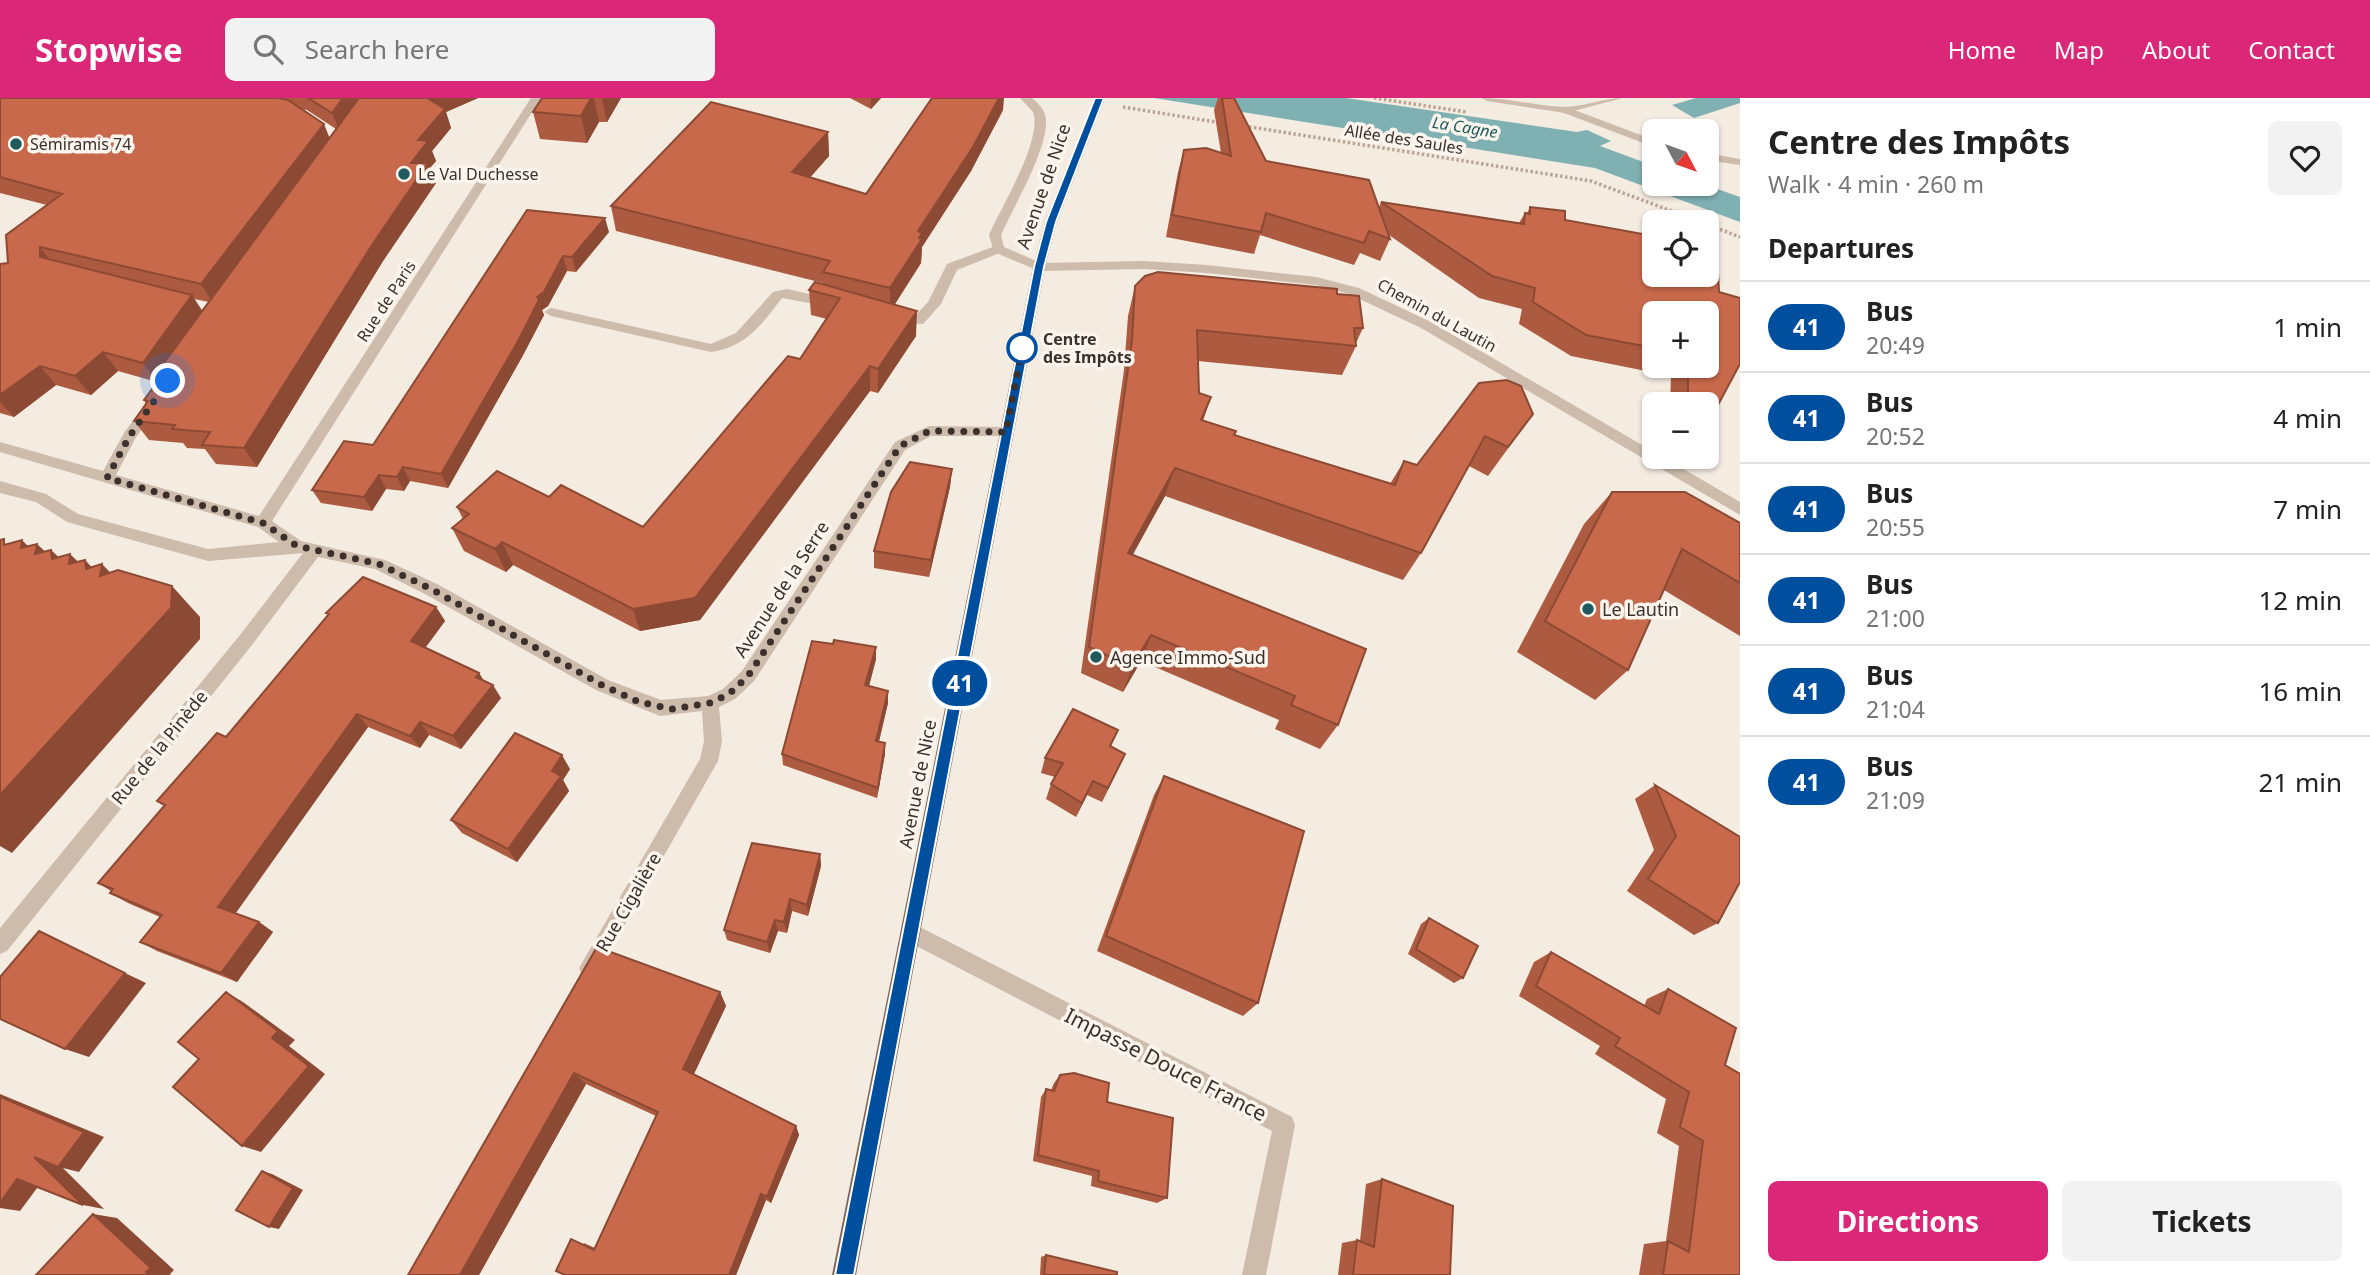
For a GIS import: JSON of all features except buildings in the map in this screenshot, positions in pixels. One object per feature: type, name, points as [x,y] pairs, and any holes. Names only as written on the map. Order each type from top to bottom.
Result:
[{"type":"main road","name":"Avenue de Nice","points":[[844,1275],[1039,267],[1051,222],[1099,100]]},
{"type":"street","name":"Rue de Paris","points":[[263,523],[536,98]]},
{"type":"street","points":[[998,248],[995,235],[1038,138],[1041,118],[1034,104],[1025,98]]},
{"type":"street","points":[[1487,98],[1565,110],[1642,139]]},
{"type":"street","points":[[1565,110],[1618,98]]},
{"type":"street","points":[[1719,158],[1740,162]]},
{"type":"street","points":[[881,316],[918,321],[934,304],[952,267],[998,248],[1039,267]]},
{"type":"street","name":"Chemin du Lautin","points":[[1039,267],[1144,265],[1207,269],[1316,281],[1354,291],[1426,325],[1740,509]]},
{"type":"street","points":[[551,312],[711,348],[728,347],[739,341],[778,295],[787,293],[839,305]]},
{"type":"street","points":[[107,478],[124,445],[160,393]]},
{"type":"street","name":"Avenue de la Serre","points":[[0,486],[41,498],[73,518],[208,555],[306,548],[379,564],[433,590],[602,685],[639,702],[672,709],[710,703],[740,685],[757,664],[816,569],[900,446],[929,431],[1006,432]]},
{"type":"street","name":"Avenue de la Serre","points":[[0,447],[263,523],[306,548]]},
{"type":"street","name":"Rue de la Pinède","points":[[0,944],[246,640],[306,548]]},
{"type":"street","name":"Rue Cigalière","points":[[578,986],[709,761],[713,741],[710,703]]},
{"type":"street","name":"Impasse Douce France","points":[[912,933],[1284,1125],[1254,1275]]},
{"type":"path","name":"Allée des Saules","points":[[1099,100],[1591,181],[1668,210]]},
{"type":"path","points":[[1719,229],[1740,237]]},
{"type":"water","name":"La Cagne","points":[[1154,98],[1346,98],[1577,132],[1587,130],[1611,141],[1600,146],[1642,162],[1642,186],[1595,168]]},
{"type":"water","points":[[1696,98],[1740,98],[1740,103],[1694,118],[1672,105]]},
{"type":"water","points":[[1719,190],[1740,197],[1740,222],[1719,214],[1719,210],[1708,210],[1670,196],[1719,196]]},
{"type":"bus line","name":"41","points":[[844,1275],[1039,267],[1051,222],[1100,98]]},
{"type":"place","name":"Sémiramis 74","points":[[16,144]]},
{"type":"place","name":"Le Val Duchesse","points":[[404,174]]},
{"type":"place","name":"Centre des Impôts","points":[[1022,348]]},
{"type":"place","name":"Le Lautin","points":[[1588,609]]},
{"type":"place","name":"Agence Immo-Sud","points":[[1096,657]]},
{"type":"route","points":[[168,381],[129,437],[107,478],[263,523],[297,546],[379,564],[433,590],[626,697],[672,709],[710,703],[729,694],[748,676],[885,464],[900,446],[913,437],[944,429],[1006,432],[1022,348]]}]
